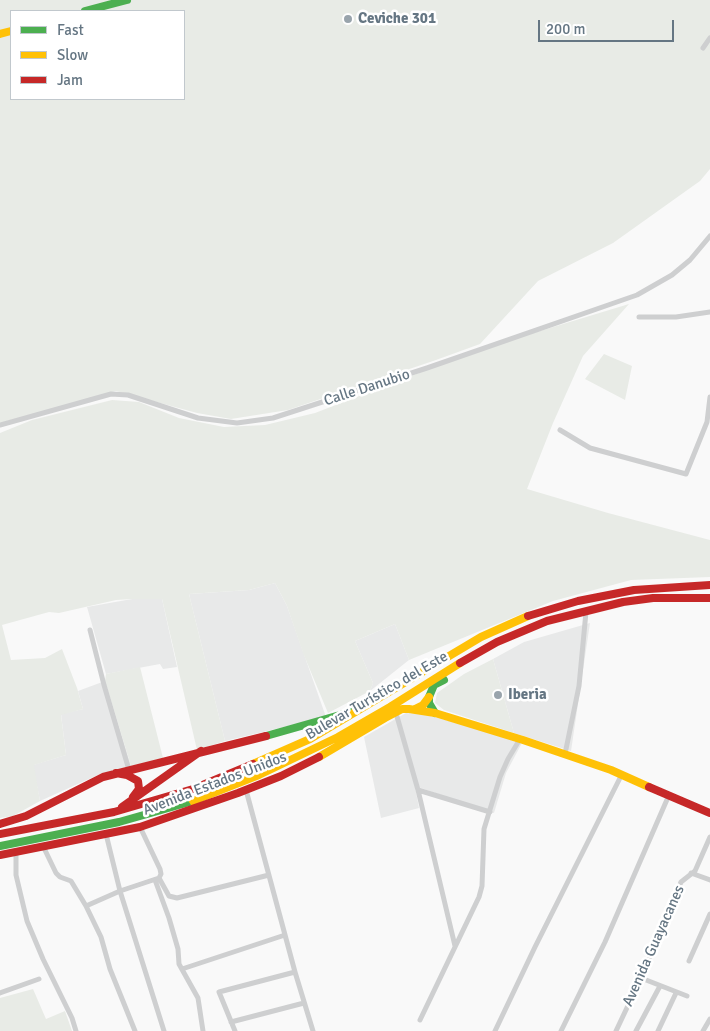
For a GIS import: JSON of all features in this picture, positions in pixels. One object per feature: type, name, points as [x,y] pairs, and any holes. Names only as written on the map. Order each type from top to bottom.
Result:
[{"type":"main road","points":[[89,10],[128,0]]},
{"type":"main road","name":"Bulevar Turístico del Este","points":[[0,834],[114,812],[192,789],[266,759],[310,739],[366,708],[482,637],[528,616],[578,600],[608,594],[656,588],[710,585]]},
{"type":"main road","name":"Bulevar Turístico del Este","points":[[0,846],[118,822],[152,813],[198,799],[259,775],[338,737],[390,708],[440,674],[497,642],[558,618],[623,602],[653,598],[710,598]]},
{"type":"main road","points":[[416,709],[423,705],[429,697],[434,685],[500,646],[541,629],[558,618]]},
{"type":"main road","points":[[429,697],[429,704],[435,713]]},
{"type":"main road","name":"Avenida Estados Unidos","points":[[0,824],[26,816],[91,782],[116,774],[308,725],[366,708]]},
{"type":"main road","name":"Avenida Estados Unidos","points":[[0,855],[140,827],[246,790],[320,757],[402,710],[416,709],[435,713],[565,754],[622,774],[710,812]]},
{"type":"main road","points":[[114,812],[201,752]]},
{"type":"main road","points":[[116,774],[127,775],[138,781],[139,790],[129,802]]},
{"type":"street","points":[[703,48],[710,38]]},
{"type":"street","name":"Calle Danubio","points":[[0,425],[111,394],[128,395],[198,418],[237,423],[273,418],[427,368],[637,295],[672,275],[690,260],[710,236]]},
{"type":"street","points":[[639,317],[676,317],[710,312]]},
{"type":"street","points":[[560,430],[590,448],[686,474],[707,422],[710,397]]},
{"type":"street","points":[[565,754],[579,686],[586,612]]},
{"type":"street","points":[[90,630],[129,770]]},
{"type":"street","points":[[396,713],[418,790],[455,947]]},
{"type":"street","points":[[420,1020],[479,897],[482,886],[484,829],[504,768],[520,739]]},
{"type":"street","points":[[495,1031],[622,774]]},
{"type":"street","points":[[246,790],[295,972],[313,1031]]},
{"type":"street","points":[[418,790],[490,812]]},
{"type":"street","points":[[561,1031],[605,942],[670,795]]},
{"type":"street","points":[[86,906],[120,891],[157,879],[162,874],[140,827]]},
{"type":"street","points":[[106,834],[120,891],[164,1031]]},
{"type":"street","name":"Avenida Guayacanes","points":[[616,1031],[641,978],[681,882],[690,873],[695,871],[710,837]]},
{"type":"street","points":[[43,846],[49,862],[56,873],[60,877],[71,881],[86,906],[101,937],[110,969],[135,1031]]},
{"type":"street","points":[[16,852],[16,875],[27,921],[72,1018],[76,1031]]},
{"type":"street","points":[[690,873],[710,880]]},
{"type":"street","points":[[157,879],[169,896],[177,898],[269,875]]},
{"type":"street","points":[[157,879],[178,949],[179,964],[198,998],[203,1031]]},
{"type":"street","points":[[689,962],[710,914]]},
{"type":"street","points":[[182,970],[285,935]]},
{"type":"street","points":[[235,1031],[219,992],[295,972]]},
{"type":"street","points":[[0,993],[39,978]]},
{"type":"street","points":[[641,978],[687,996]]},
{"type":"street","points":[[636,1031],[660,986]]},
{"type":"street","points":[[658,1031],[676,993]]},
{"type":"street","points":[[231,1022],[304,1003]]},
{"type":"street","points":[[703,1031],[710,1019]]},
{"type":"shaded area","points":[[0,0],[710,0],[710,169],[700,181],[613,243],[538,281],[480,344],[288,410],[231,419],[197,413],[116,391],[0,423]]},
{"type":"shaded area","points":[[629,304],[583,356],[553,423],[527,489],[710,540],[710,577],[631,580],[553,601],[409,660],[395,624],[355,641],[373,683],[370,691],[328,713],[303,653],[287,606],[275,583],[249,590],[189,594],[225,741],[197,750],[162,599],[116,600],[59,613],[49,612],[2,625],[11,660],[45,658],[62,649],[83,709],[61,715],[66,755],[34,765],[40,801],[13,816],[0,818],[0,433],[32,420],[112,400],[139,402],[179,418],[224,427],[265,425],[315,413],[484,348]]},
{"type":"shaded area","points":[[604,354],[632,366],[625,400],[585,379]]},
{"type":"shaded area","points":[[275,583],[287,606],[326,717],[225,741],[189,594],[249,590]]},
{"type":"shaded area","points":[[132,599],[162,599],[177,667],[163,669],[160,664],[106,674],[87,607]]},
{"type":"shaded area","points":[[590,623],[571,751],[514,733],[493,659],[524,642]]},
{"type":"shaded area","points":[[395,624],[409,660],[370,691],[373,683],[355,641]]},
{"type":"shaded area","points":[[493,659],[514,733],[444,710],[435,703],[437,693],[464,674]]},
{"type":"shaded area","points":[[140,667],[163,758],[131,766],[105,681],[106,674]]},
{"type":"shaded area","points":[[105,681],[131,766],[100,774],[40,801],[33,765],[66,755],[61,714],[83,709],[78,691]]},
{"type":"shaded area","points":[[406,713],[423,714],[523,741],[506,773],[494,813],[415,786],[419,808],[381,818],[364,737]]},
{"type":"shaded area","points":[[33,989],[46,1019],[65,1011],[72,1031],[0,1031],[0,998]]},
{"type":"traffic: fast","points":[[89,10],[127,0]]},
{"type":"traffic: fast","points":[[435,713],[429,703],[429,697],[434,685],[444,680]]},
{"type":"traffic: fast","points":[[266,736],[354,711]]},
{"type":"traffic: fast","points":[[0,846],[119,822],[193,801]]},
{"type":"traffic: slow","points":[[0,34],[10,31]]},
{"type":"traffic: slow","points":[[253,764],[310,739],[481,637],[528,616]]},
{"type":"traffic: slow","points":[[193,801],[259,775],[338,737],[460,663]]},
{"type":"traffic: slow","points":[[415,709],[423,705],[429,697]]},
{"type":"traffic: slow","points":[[319,757],[385,718],[402,709],[409,709],[435,713],[523,740],[611,770],[649,787]]},
{"type":"traffic: jam","points":[[528,616],[578,601],[634,590],[710,585]]},
{"type":"traffic: jam","points":[[460,663],[497,642],[547,621],[623,602],[653,598],[710,598]]},
{"type":"traffic: jam","points":[[0,824],[26,816],[103,777],[266,736]]},
{"type":"traffic: jam","points":[[122,807],[201,751]]},
{"type":"traffic: jam","points":[[0,855],[140,827],[238,793],[281,776],[319,757]]},
{"type":"traffic: jam","points":[[0,834],[114,812],[193,789],[253,764]]},
{"type":"traffic: jam","points":[[116,773],[127,775],[138,781],[139,789],[133,797]]},
{"type":"traffic: jam","points":[[649,787],[710,813]]},
{"type":"place","name":"Ceviche 301","points":[[348,19]]},
{"type":"place","name":"Iberia","points":[[498,695]]}]
